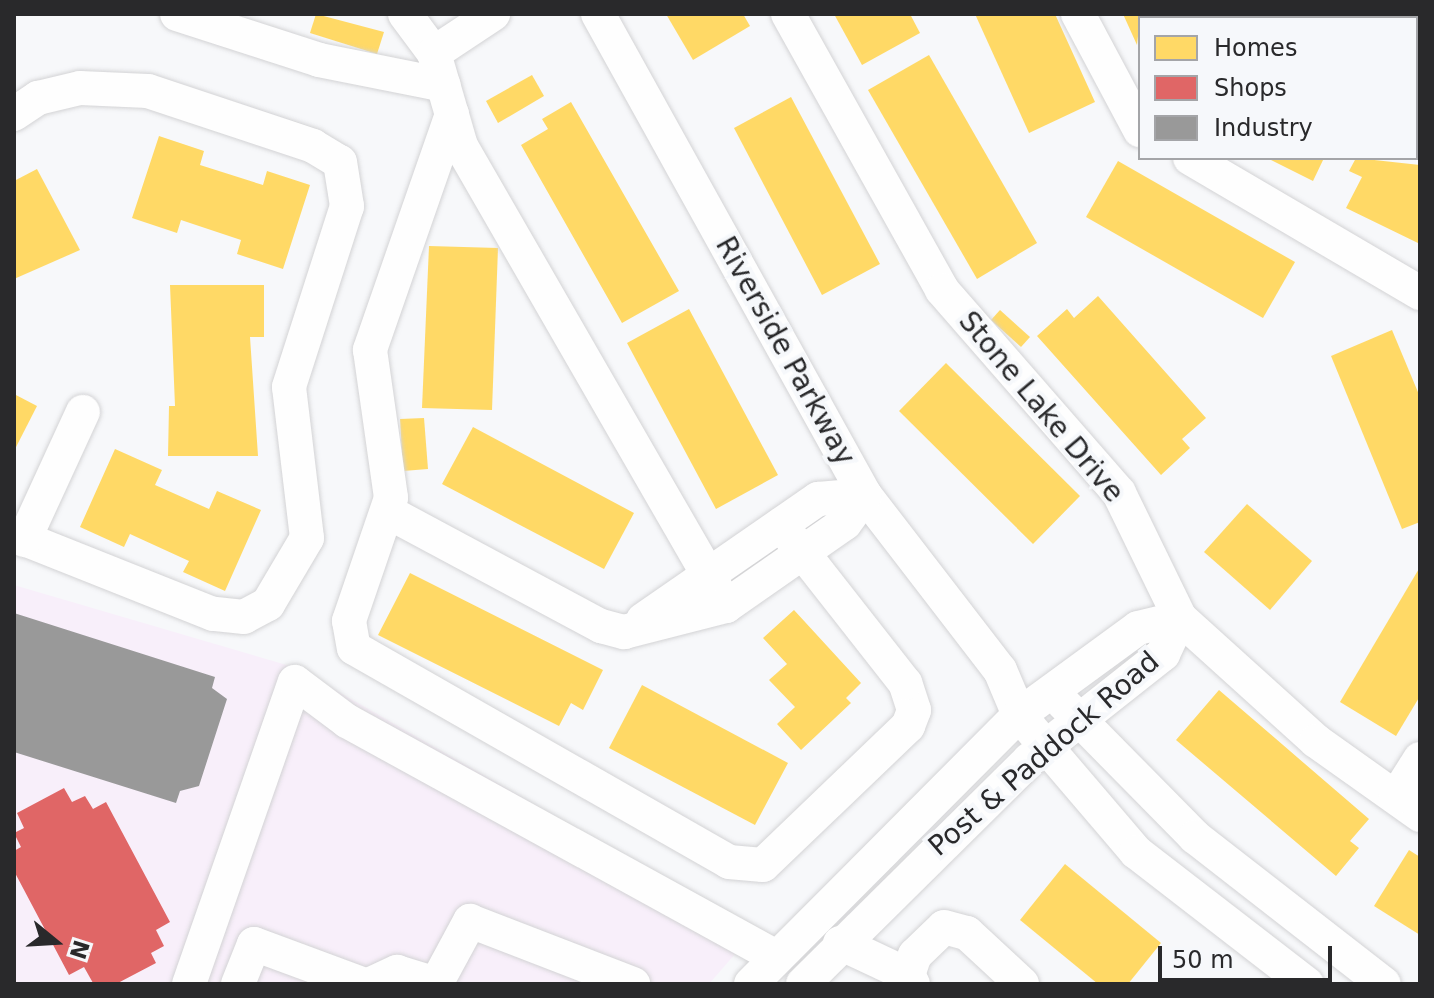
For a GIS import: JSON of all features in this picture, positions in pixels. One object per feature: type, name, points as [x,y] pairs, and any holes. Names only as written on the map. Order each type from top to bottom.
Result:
[{"type":"street","points":[[177,14],[319,60],[443,84]]},
{"type":"street","points":[[405,14],[443,84],[461,146],[726,606]]},
{"type":"street","points":[[493,14],[443,84],[370,350],[388,512],[349,621],[354,648],[739,866],[763,865],[913,719],[905,683],[781,525]]},
{"type":"street","name":"Riverside Parkway","points":[[598,14],[865,495],[1000,670],[1019,715],[1136,852],[1307,984]]},
{"type":"street","name":"Stone Lake Drive","points":[[788,14],[942,290],[1119,493],[1180,618],[1316,741],[1408,806]]},
{"type":"street","points":[[1078,14],[1138,126]]},
{"type":"street","points":[[14,114],[38,98],[80,88],[148,91],[313,146],[340,162],[347,178],[347,206],[289,387],[307,538],[268,604],[244,617],[213,614],[19,538],[83,412]]},
{"type":"street","points":[[1193,160],[1420,293]]},
{"type":"street","points":[[388,512],[601,626],[629,630],[726,606],[845,523],[865,495]]},
{"type":"street","points":[[629,630],[707,573],[818,499],[865,495]]},
{"type":"street","name":"Post & Paddock Road","points":[[751,984],[775,956],[1019,715],[1138,628],[1180,618]]},
{"type":"street","name":"Post & Paddock Road","points":[[803,984],[840,943],[1045,745],[1163,654],[1180,618]]},
{"type":"street","points":[[1000,670],[1051,690],[1195,837],[1384,984]]},
{"type":"street","points":[[189,984],[295,682],[347,721],[775,956]]},
{"type":"street","points":[[1408,806],[1420,759]]},
{"type":"street","points":[[371,984],[397,972],[436,984],[470,921],[633,984]]},
{"type":"street","points":[[840,943],[910,980],[915,955],[944,927],[967,933],[1022,984]]},
{"type":"street","points":[[238,984],[254,944],[362,984]]},
{"type":"shaded area","points":[[14,585],[297,668],[755,931],[709,984],[14,984]]},
{"type":"building: Homes","points":[[316,14],[384,32],[377,54],[310,33]]},
{"type":"building: Homes","points":[[666,14],[743,14],[750,26],[693,60]]},
{"type":"building: Homes","points":[[834,14],[910,14],[920,33],[862,65]]},
{"type":"building: Homes","points":[[975,14],[1055,14],[1095,102],[1029,133]]},
{"type":"building: Homes","points":[[1123,14],[1175,14],[1138,16],[1137,45]]},
{"type":"building: Homes","points":[[929,55],[1037,243],[977,279],[868,90]]},
{"type":"building: Homes","points":[[532,75],[544,96],[498,123],[486,101]]},
{"type":"building: Homes","points":[[791,97],[880,264],[822,295],[734,128]]},
{"type":"building: Homes","points":[[571,102],[679,291],[622,323],[521,145],[548,129],[542,119]]},
{"type":"building: Homes","points":[[159,136],[204,151],[200,165],[263,185],[267,171],[310,185],[283,269],[237,254],[241,240],[181,220],[177,233],[132,218]]},
{"type":"building: Homes","points":[[1271,160],[1323,160],[1313,181]]},
{"type":"building: Homes","points":[[1355,160],[1420,165],[1420,244],[1346,208],[1362,177],[1349,171]]},
{"type":"building: Homes","points":[[1118,161],[1295,262],[1263,318],[1086,217]]},
{"type":"building: Homes","points":[[37,169],[80,250],[14,279],[14,181]]},
{"type":"building: Homes","points":[[429,246],[498,248],[492,410],[422,408]]},
{"type":"building: Homes","points":[[170,285],[264,285],[264,337],[250,337],[258,456],[168,456],[169,406],[175,406]]},
{"type":"building: Homes","points":[[1098,296],[1206,418],[1182,439],[1190,448],[1161,475],[1037,336],[1067,309],[1074,318]]},
{"type":"building: Homes","points":[[689,309],[778,475],[716,509],[627,343]]},
{"type":"building: Homes","points":[[1000,310],[1030,337],[1021,347],[991,320]]},
{"type":"building: Homes","points":[[1392,330],[1420,397],[1420,522],[1402,529],[1331,356]]},
{"type":"building: Homes","points":[[946,363],[1080,496],[1033,544],[899,411]]},
{"type":"building: Homes","points":[[14,394],[37,406],[14,451]]},
{"type":"building: Homes","points":[[424,418],[428,469],[403,471],[400,419]]},
{"type":"building: Homes","points":[[473,427],[634,513],[604,569],[442,484]]},
{"type":"building: Homes","points":[[115,449],[162,470],[155,485],[209,509],[217,491],[261,510],[225,591],[183,572],[189,561],[130,534],[124,547],[80,527]]},
{"type":"building: Homes","points":[[1247,504],[1312,561],[1270,610],[1204,552]]},
{"type":"building: Homes","points":[[1420,567],[1420,696],[1396,736],[1340,702]]},
{"type":"building: Homes","points":[[410,573],[603,670],[583,710],[571,703],[559,726],[378,635]]},
{"type":"building: Homes","points":[[794,610],[861,683],[846,698],[851,703],[801,750],[777,724],[795,707],[769,680],[787,664],[763,638]]},
{"type":"building: Homes","points":[[642,685],[788,763],[755,825],[609,748]]},
{"type":"building: Homes","points":[[1219,690],[1369,819],[1350,841],[1359,848],[1336,876],[1176,740]]},
{"type":"building: Homes","points":[[1409,850],[1420,857],[1420,935],[1374,906]]},
{"type":"building: Homes","points":[[1065,864],[1161,943],[1128,984],[1098,984],[1020,920]]},
{"type":"building: Shops","points":[[64,788],[72,802],[85,796],[93,809],[106,802],[170,922],[156,930],[164,946],[151,953],[156,963],[116,984],[93,983],[84,967],[69,975],[14,871],[14,851],[21,847],[14,833],[24,828],[17,813]]},
{"type":"building: Industry","points":[[14,613],[215,677],[212,688],[227,699],[199,786],[180,791],[176,803],[14,752]]}]
